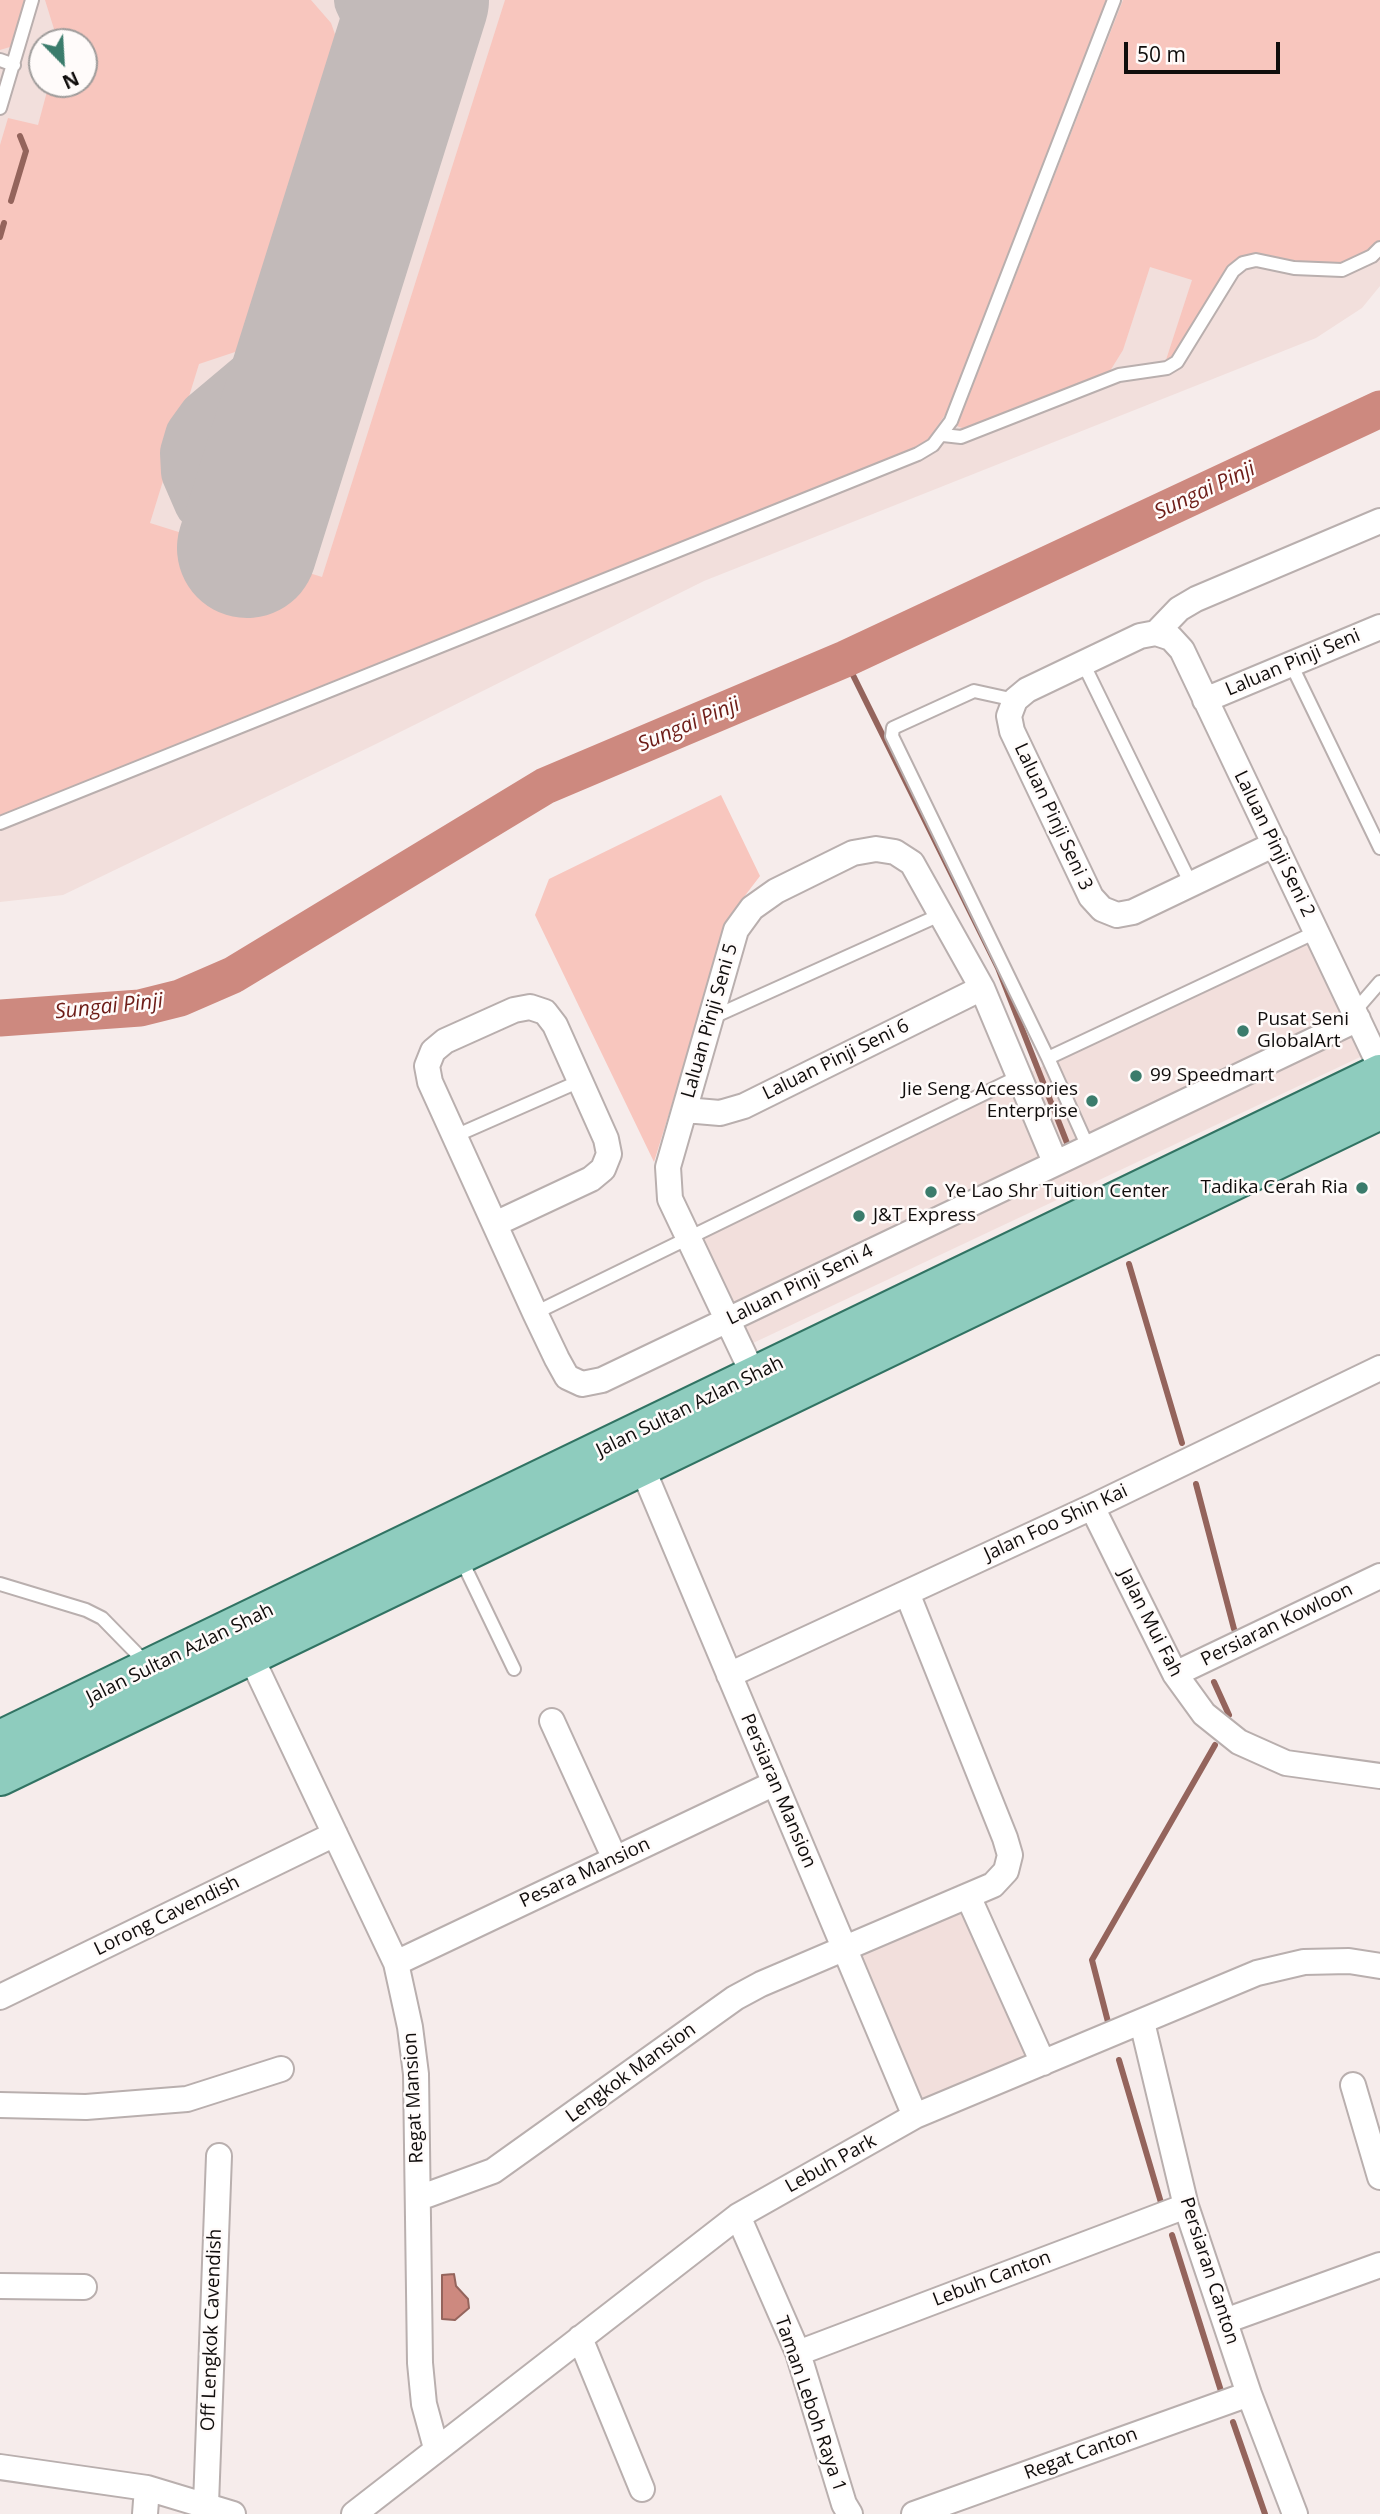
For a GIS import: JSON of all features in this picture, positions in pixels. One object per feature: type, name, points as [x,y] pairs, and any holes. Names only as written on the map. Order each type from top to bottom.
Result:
[{"type":"main road","name":"Jalan Sultan Azlan Shah","points":[[0,1740],[1380,1074]]},
{"type":"main road","name":"Jalan Sultan Azlan Shah","points":[[0,1776],[458,1552],[1380,1110]]},
{"type":"main road","points":[[754,1376],[769,1381],[784,1377],[868,1337],[1018,1282]]},
{"type":"street","points":[[1015,700],[1027,690],[1083,663],[1140,636],[1156,633],[1179,609],[1196,599],[1380,521]]},
{"type":"street","name":"Laluan Pinji Seni","points":[[1205,700],[1380,627]]},
{"type":"street","name":"Laluan Pinji Seni 2","points":[[1156,633],[1171,638],[1182,650],[1380,1066]]},
{"type":"street","name":"Laluan Pinji Seni 3","points":[[1015,700],[1009,716],[1012,731],[1091,897],[1102,909],[1117,915],[1133,912],[1275,844]]},
{"type":"street","name":"Laluan Pinji Seni 5","points":[[754,1376],[670,1199],[668,1167],[736,930],[752,908],[775,891],[853,853],[876,849],[895,852],[912,863],[943,914],[982,988],[1055,1162]]},
{"type":"street","name":"Laluan Pinji Seni 6","points":[[685,1110],[720,1113],[744,1106],[982,988]]},
{"type":"street","points":[[495,1224],[591,1179],[603,1169],[608,1154],[606,1139],[555,1025],[545,1012],[530,1007],[514,1010],[445,1041],[433,1051],[427,1066],[430,1082],[535,1313]]},
{"type":"street","name":"Laluan Pinji Seni 4","points":[[535,1313],[567,1377],[582,1384],[602,1380],[1356,1015]]},
{"type":"street","name":"Jalan Foo Shin Kai","points":[[729,1675],[1092,1507],[1380,1368]]},
{"type":"street","name":"Persiaran Mansion","points":[[641,1465],[915,2116]]},
{"type":"street","name":"Jalan Mui Fah","points":[[1092,1507],[1175,1674],[1204,1714],[1239,1742],[1286,1763],[1380,1776]]},
{"type":"street","name":"Persiaran Kowloon","points":[[1175,1674],[1377,1579]]},
{"type":"street","name":"Lengkok Mansion","points":[[419,2198],[493,2171],[735,1998],[761,1984],[993,1885],[1006,1871],[1010,1854],[907,1593]]},
{"type":"street","name":"Regat Mansion","points":[[250,1655],[396,1963],[410,2027],[416,2074],[420,2363],[424,2404],[436,2448]]},
{"type":"street","points":[[552,1721],[615,1859]]},
{"type":"street","name":"Pesara Mansion","points":[[396,1963],[775,1783]]},
{"type":"street","name":"Lorong Cavendish","points":[[0,1997],[335,1835]]},
{"type":"street","points":[[968,1896],[1043,2063]]},
{"type":"street","name":"Lebuh Park","points":[[354,2514],[738,2216],[915,2116],[1257,1973],[1304,1962],[1349,1961],[1380,1966]]},
{"type":"street","name":"Persiaran Canton","points":[[1142,2022],[1186,2206],[1249,2394],[1295,2514]]},
{"type":"street","points":[[0,2105],[97,2106],[187,2099],[281,2069]]},
{"type":"street","points":[[1353,2085],[1380,2177]]},
{"type":"street","name":"Off Lengkok Cavendish","points":[[206,2504],[219,2156]]},
{"type":"street","name":"Lebuh Canton","points":[[798,2353],[1186,2206]]},
{"type":"street","name":"Taman Leboh Raya 1","points":[[738,2216],[798,2353],[844,2504],[850,2514]]},
{"type":"street","points":[[1225,2321],[1380,2265]]},
{"type":"street","points":[[0,2286],[84,2287]]},
{"type":"street","points":[[580,2337],[642,2489]]},
{"type":"street","name":"Regat Canton","points":[[914,2514],[1249,2394]]},
{"type":"street","points":[[0,2467],[147,2488],[233,2514]]},
{"type":"street","points":[[145,2514],[147,2488]]},
{"type":"lane","points":[[0,108],[32,0]]},
{"type":"lane","points":[[0,823],[918,454],[943,435],[1114,0]]},
{"type":"lane","points":[[0,60],[14,65]]},
{"type":"lane","points":[[943,435],[961,437],[1119,375],[1167,368],[1177,362],[1233,271],[1243,263],[1256,260],[1294,268],[1342,270],[1371,256],[1380,248]]},
{"type":"lane","points":[[1083,663],[1191,884]]},
{"type":"lane","points":[[1292,664],[1380,848]]},
{"type":"lane","points":[[1015,700],[974,691],[893,728],[892,736],[1048,1058],[1088,1147]]},
{"type":"lane","points":[[711,1018],[943,914]]},
{"type":"lane","points":[[1048,1058],[1316,932]]},
{"type":"lane","points":[[1356,1015],[1380,982]]},
{"type":"lane","points":[[535,1313],[1020,1076]]},
{"type":"lane","points":[[455,1136],[580,1081]]},
{"type":"lane","points":[[458,1552],[514,1669]]},
{"type":"lane","points":[[0,1584],[86,1610],[102,1618],[150,1669]]},
{"type":"shaded area","points":[[0,0],[1380,0],[1380,286],[1362,308],[1316,338],[704,581],[63,895],[0,902]]},
{"type":"shaded area","points":[[0,0],[25,0],[10,47],[0,50]]},
{"type":"shaded area","points":[[45,0],[311,0],[331,23],[341,51],[241,350],[199,364],[150,523],[322,577],[505,0],[1109,0],[947,412],[929,438],[910,454],[0,817],[0,145],[8,118],[38,125],[45,98],[98,98],[98,28],[54,28]]},
{"type":"shaded area","points":[[1123,0],[1380,0],[1380,240],[1368,252],[1340,265],[1296,264],[1256,255],[1241,259],[1174,359],[1165,363],[1192,280],[1150,267],[1123,350],[1110,371],[969,431],[957,426]]},
{"type":"shaded area","points":[[721,795],[760,876],[731,914],[654,1162],[535,915],[549,879]]},
{"type":"shaded area","points":[[1317,934],[1373,1051],[751,1344],[698,1232]]},
{"type":"shaded area","points":[[985,1902],[1048,2050],[921,2104],[858,1956]]},
{"type":"shaded area","points":[[454,2274],[456,2286],[468,2299],[469,2308],[455,2320],[442,2319],[442,2275]]},
{"type":"waterway","points":[[11,201],[26,151],[20,136]]},
{"type":"waterway","points":[[0,237],[4,223]]},
{"type":"waterway","name":"Sungai Pinji","points":[[0,1018],[140,1008],[180,998],[233,975],[545,786],[845,659],[1380,409]]},
{"type":"waterway","points":[[845,659],[998,968],[1067,1143]]},
{"type":"waterway","points":[[1129,1264],[1182,1443]]},
{"type":"waterway","points":[[1196,1484],[1234,1629]]},
{"type":"waterway","points":[[1214,1682],[1229,1715]]},
{"type":"waterway","points":[[1108,2022],[1092,1960],[1215,1745]]},
{"type":"waterway","points":[[1119,2060],[1162,2206]]},
{"type":"waterway","points":[[1172,2235],[1221,2391]]},
{"type":"waterway","points":[[1233,2422],[1265,2514]]},
{"type":"taxiway","points":[[362,0],[383,45],[387,75],[384,109]]},
{"type":"taxiway","points":[[333,277],[313,397],[309,475],[303,494],[293,508],[260,525],[248,525],[217,515],[202,502],[189,472],[188,453],[193,436],[206,418],[269,365],[333,277]]},
{"type":"runway","points":[[247,548],[419,0]]},
{"type":"place","name":"Pusat Seni GlobalArt","points":[[1243,1031]]},
{"type":"place","name":"99 Speedmart","points":[[1136,1076]]},
{"type":"place","name":"Jie Seng Accessories Enterprise","points":[[1092,1101]]},
{"type":"place","name":"Tadika Cerah Ria","points":[[1362,1188]]},
{"type":"place","name":"Ye Lao Shr Tuition Center","points":[[931,1192]]},
{"type":"place","name":"J&T Express","points":[[859,1216]]}]
